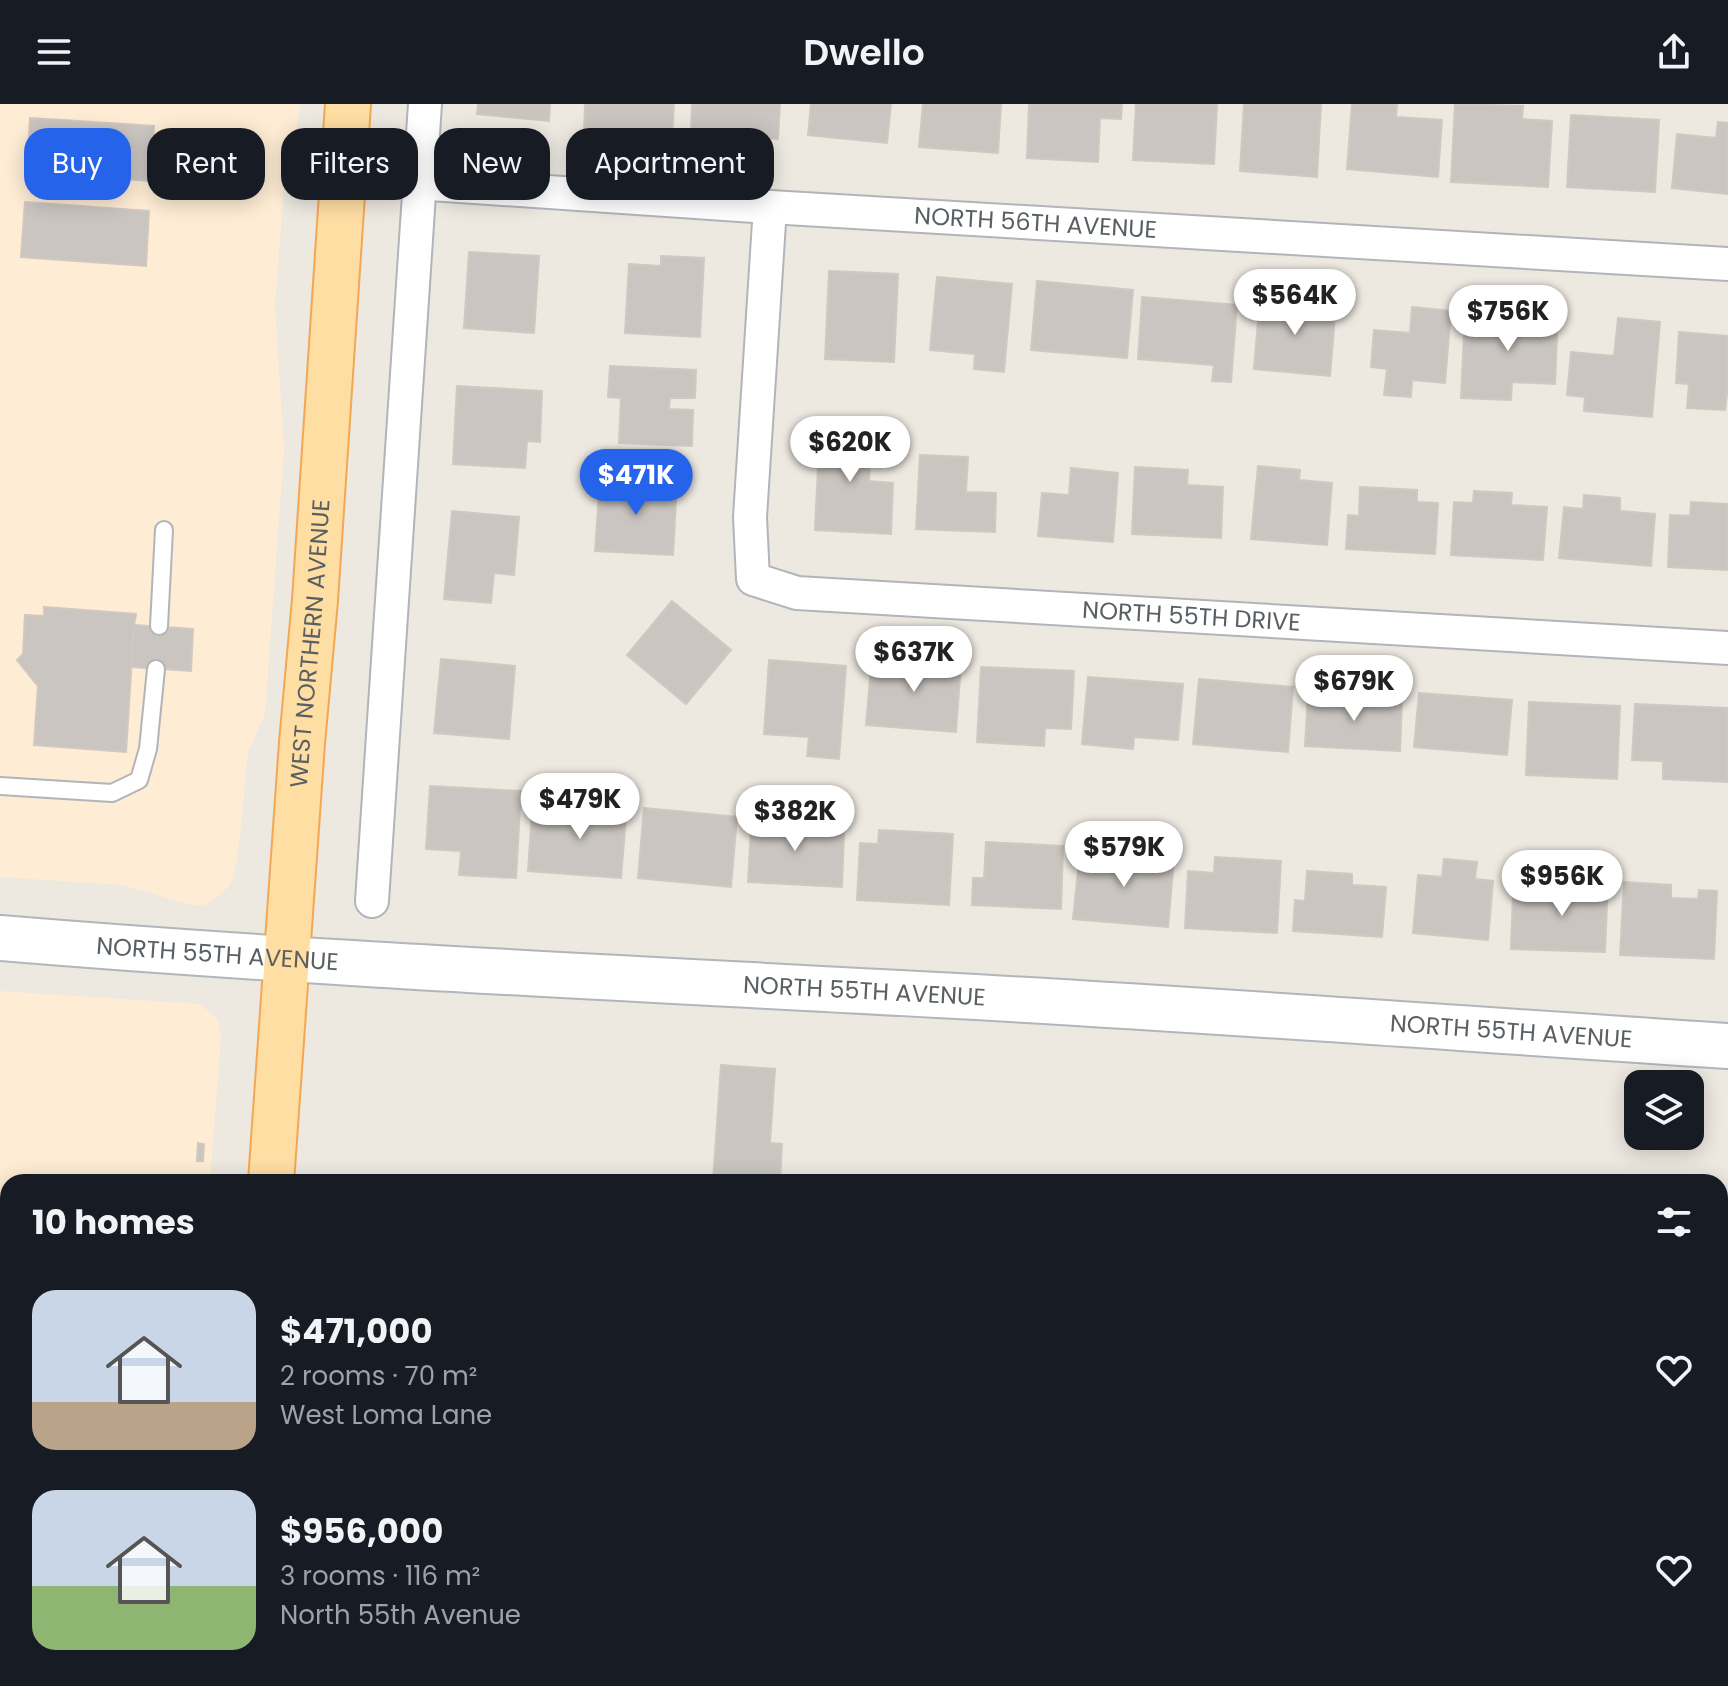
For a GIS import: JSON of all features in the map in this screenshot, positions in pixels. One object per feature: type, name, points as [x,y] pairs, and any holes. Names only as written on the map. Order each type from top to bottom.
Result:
[{"type":"main road","name":"WEST NORTHERN AVENUE","points":[[346,128],[348,104]]},
{"type":"main road","name":"WEST NORTHERN AVENUE","points":[[272,1174],[342,200]]},
{"type":"street","points":[[372,901],[425,104]]},
{"type":"street","name":"NORTH 56TH AVENUE","points":[[419,183],[1728,264]]},
{"type":"street","name":"NORTH 55TH DRIVE","points":[[770,207],[750,517],[753,579],[797,593],[1728,648]]},
{"type":"street","name":"NORTH 55TH AVENUE","points":[[0,938],[286,960],[942,995],[1728,1046]]},
{"type":"lane","points":[[159,626],[164,530]]},
{"type":"lane","points":[[0,786],[112,793],[139,780],[148,749],[156,669]]},
{"type":"shaded area","points":[[0,104],[301,104],[296,128],[281,128],[283,200],[275,305],[284,450],[265,714],[248,752],[233,879],[215,899],[205,905],[191,905],[122,885],[0,877]]},
{"type":"shaded area","points":[[0,991],[200,1004],[218,1019],[221,1037],[211,1174],[0,1174]]},
{"type":"building","points":[[478,104],[550,104],[549,121],[477,114]]},
{"type":"building","points":[[585,104],[674,104],[672,128],[584,128]]},
{"type":"building","points":[[692,104],[780,104],[778,139],[774,139],[774,128],[691,128]]},
{"type":"building","points":[[811,104],[891,104],[887,143],[808,135]]},
{"type":"building","points":[[923,104],[1001,104],[998,153],[919,147]]},
{"type":"building","points":[[1029,104],[1122,104],[1121,119],[1100,118],[1098,162],[1027,158]]},
{"type":"building","points":[[1136,104],[1217,104],[1214,164],[1133,160]]},
{"type":"building","points":[[1244,104],[1321,104],[1317,177],[1240,171]]},
{"type":"building","points":[[1352,104],[1397,104],[1396,117],[1442,120],[1438,177],[1347,169]]},
{"type":"building","points":[[1455,104],[1523,106],[1522,119],[1552,121],[1548,187],[1451,182]]},
{"type":"building","points":[[1571,115],[1659,120],[1655,192],[1567,187]]},
{"type":"building","points":[[30,118],[154,126],[147,128],[147,181],[131,180],[131,128],[29,128]]},
{"type":"building","points":[[1718,122],[1728,123],[1728,194],[1672,188],[1677,134],[1716,138]]},
{"type":"building","points":[[25,202],[149,211],[146,266],[21,257]]},
{"type":"building","points":[[469,252],[539,256],[534,333],[464,328]]},
{"type":"building","points":[[661,256],[704,258],[700,337],[625,333],[629,264],[661,266]]},
{"type":"building","points":[[829,271],[898,274],[894,362],[825,359]]},
{"type":"building","points":[[937,277],[1012,284],[1004,372],[974,369],[975,354],[930,350]]},
{"type":"building","points":[[1037,281],[1133,290],[1127,358],[1031,350]]},
{"type":"building","points":[[1142,297],[1237,305],[1231,382],[1212,381],[1214,365],[1138,359]]},
{"type":"building","points":[[1260,297],[1296,300],[1294,322],[1306,322],[1308,300],[1336,303],[1330,376],[1254,369]]},
{"type":"building","points":[[1412,307],[1451,311],[1445,383],[1412,380],[1411,397],[1384,395],[1387,369],[1371,367],[1374,330],[1410,333]]},
{"type":"building","points":[[1520,311],[1558,312],[1555,384],[1512,382],[1511,400],[1461,398],[1465,313],[1520,315]]},
{"type":"building","points":[[1618,318],[1660,322],[1652,417],[1584,411],[1585,397],[1567,395],[1571,352],[1614,356]]},
{"type":"building","points":[[1679,332],[1728,336],[1725,410],[1687,408],[1689,384],[1676,383]]},
{"type":"building","points":[[610,366],[696,370],[695,398],[670,398],[669,409],[693,410],[692,446],[619,443],[621,398],[608,397]]},
{"type":"building","points":[[457,386],[542,391],[540,442],[527,441],[525,468],[453,464]]},
{"type":"building","points":[[820,425],[872,428],[869,481],[893,483],[891,534],[815,530]]},
{"type":"building","points":[[920,455],[968,457],[966,492],[996,493],[995,532],[916,529]]},
{"type":"building","points":[[1258,466],[1300,470],[1299,480],[1332,483],[1327,545],[1251,539]]},
{"type":"building","points":[[1135,467],[1188,470],[1187,485],[1223,487],[1221,538],[1132,534]]},
{"type":"building","points":[[1071,468],[1118,473],[1113,542],[1038,536],[1042,493],[1069,495]]},
{"type":"building","points":[[600,478],[677,483],[673,555],[595,551]]},
{"type":"building","points":[[1360,487],[1417,490],[1417,502],[1438,503],[1435,554],[1346,549],[1348,515],[1359,516]]},
{"type":"building","points":[[1474,491],[1512,493],[1511,505],[1547,507],[1543,560],[1451,555],[1454,502],[1473,503]]},
{"type":"building","points":[[1584,495],[1620,498],[1620,511],[1655,514],[1651,566],[1559,558],[1564,507],[1583,509]]},
{"type":"building","points":[[1691,502],[1727,504],[1728,570],[1668,567],[1670,515],[1690,516]]},
{"type":"building","points":[[452,511],[519,517],[514,575],[494,573],[491,603],[444,599]]},
{"type":"building","points":[[672,601],[731,650],[686,704],[627,655]]},
{"type":"building","points":[[44,607],[136,614],[126,752],[34,745],[38,686],[17,660],[23,654],[25,615],[44,616]]},
{"type":"building","points":[[134,625],[193,629],[191,671],[131,667]]},
{"type":"building","points":[[872,656],[961,663],[956,732],[866,725]]},
{"type":"building","points":[[441,659],[515,666],[509,739],[434,733]]},
{"type":"building","points":[[769,660],[846,666],[839,759],[807,756],[809,737],[764,734]]},
{"type":"building","points":[[981,667],[1074,671],[1071,729],[1045,728],[1044,746],[977,742]]},
{"type":"building","points":[[1088,677],[1183,684],[1178,740],[1134,737],[1133,749],[1082,744]]},
{"type":"building","points":[[1199,679],[1293,687],[1288,752],[1193,744]]},
{"type":"building","points":[[1419,693],[1512,700],[1507,755],[1414,747]]},
{"type":"building","points":[[1308,694],[1402,699],[1400,751],[1305,746]]},
{"type":"building","points":[[1529,702],[1620,706],[1617,779],[1526,775]]},
{"type":"building","points":[[1635,704],[1728,708],[1728,782],[1663,779],[1663,761],[1632,760]]},
{"type":"building","points":[[430,786],[521,791],[516,878],[459,875],[461,851],[426,849]]},
{"type":"building","points":[[585,801],[627,804],[621,878],[528,871],[532,812],[584,816]]},
{"type":"building","points":[[644,808],[737,817],[731,887],[638,878]]},
{"type":"building","points":[[767,812],[800,813],[799,829],[844,831],[842,887],[748,882],[751,827],[766,828]]},
{"type":"building","points":[[879,830],[953,834],[949,905],[857,900],[860,843],[878,844]]},
{"type":"building","points":[[986,842],[1063,846],[1061,909],[972,905],[973,878],[984,878]]},
{"type":"building","points":[[1080,851],[1174,859],[1168,927],[1073,919]]},
{"type":"building","points":[[1215,857],[1281,861],[1277,933],[1185,928],[1188,871],[1214,873]]},
{"type":"building","points":[[1444,859],[1477,862],[1475,879],[1493,881],[1488,940],[1413,933],[1418,875],[1442,877]]},
{"type":"building","points":[[1307,871],[1352,874],[1352,885],[1386,887],[1382,937],[1293,931],[1295,900],[1305,901]]},
{"type":"building","points":[[1567,879],[1608,881],[1605,952],[1511,949],[1513,891],[1566,893]]},
{"type":"building","points":[[1624,882],[1671,885],[1671,898],[1698,899],[1699,890],[1717,891],[1714,959],[1620,955]]},
{"type":"building","points":[[721,1065],[775,1069],[770,1143],[782,1144],[780,1174],[714,1174]]},
{"type":"building","points":[[198,1143],[204,1144],[203,1161],[197,1161]]}]
